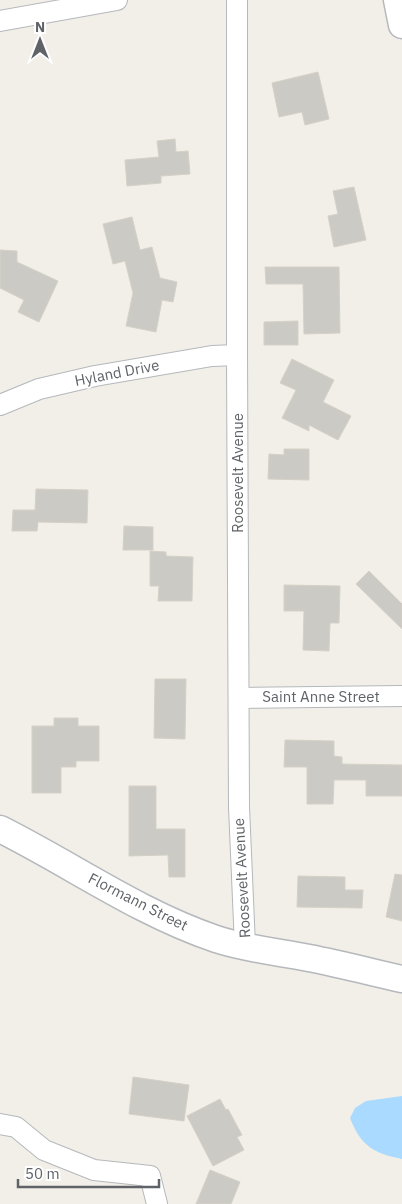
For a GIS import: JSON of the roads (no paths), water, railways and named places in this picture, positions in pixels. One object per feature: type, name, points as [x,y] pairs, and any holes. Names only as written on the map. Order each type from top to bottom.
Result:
[{"type":"street","points":[[0,21],[117,0]]},
{"type":"street","name":"Roosevelt Avenue","points":[[237,0],[239,807],[246,946]]},
{"type":"street","points":[[397,0],[402,25]]},
{"type":"street","name":"Hyland Drive","points":[[0,404],[39,390],[95,376],[212,356],[237,355]]},
{"type":"street","name":"Saint Anne Street","points":[[239,698],[402,696]]},
{"type":"street","name":"Flormann Street","points":[[0,829],[144,909],[185,928],[218,940],[320,960],[402,979]]},
{"type":"street","points":[[0,1124],[16,1127],[44,1150],[94,1170],[150,1176],[157,1204]]},
{"type":"water","points":[[402,1096],[402,1159],[383,1154],[369,1147],[354,1128],[350,1118],[355,1108],[366,1101]]}]
